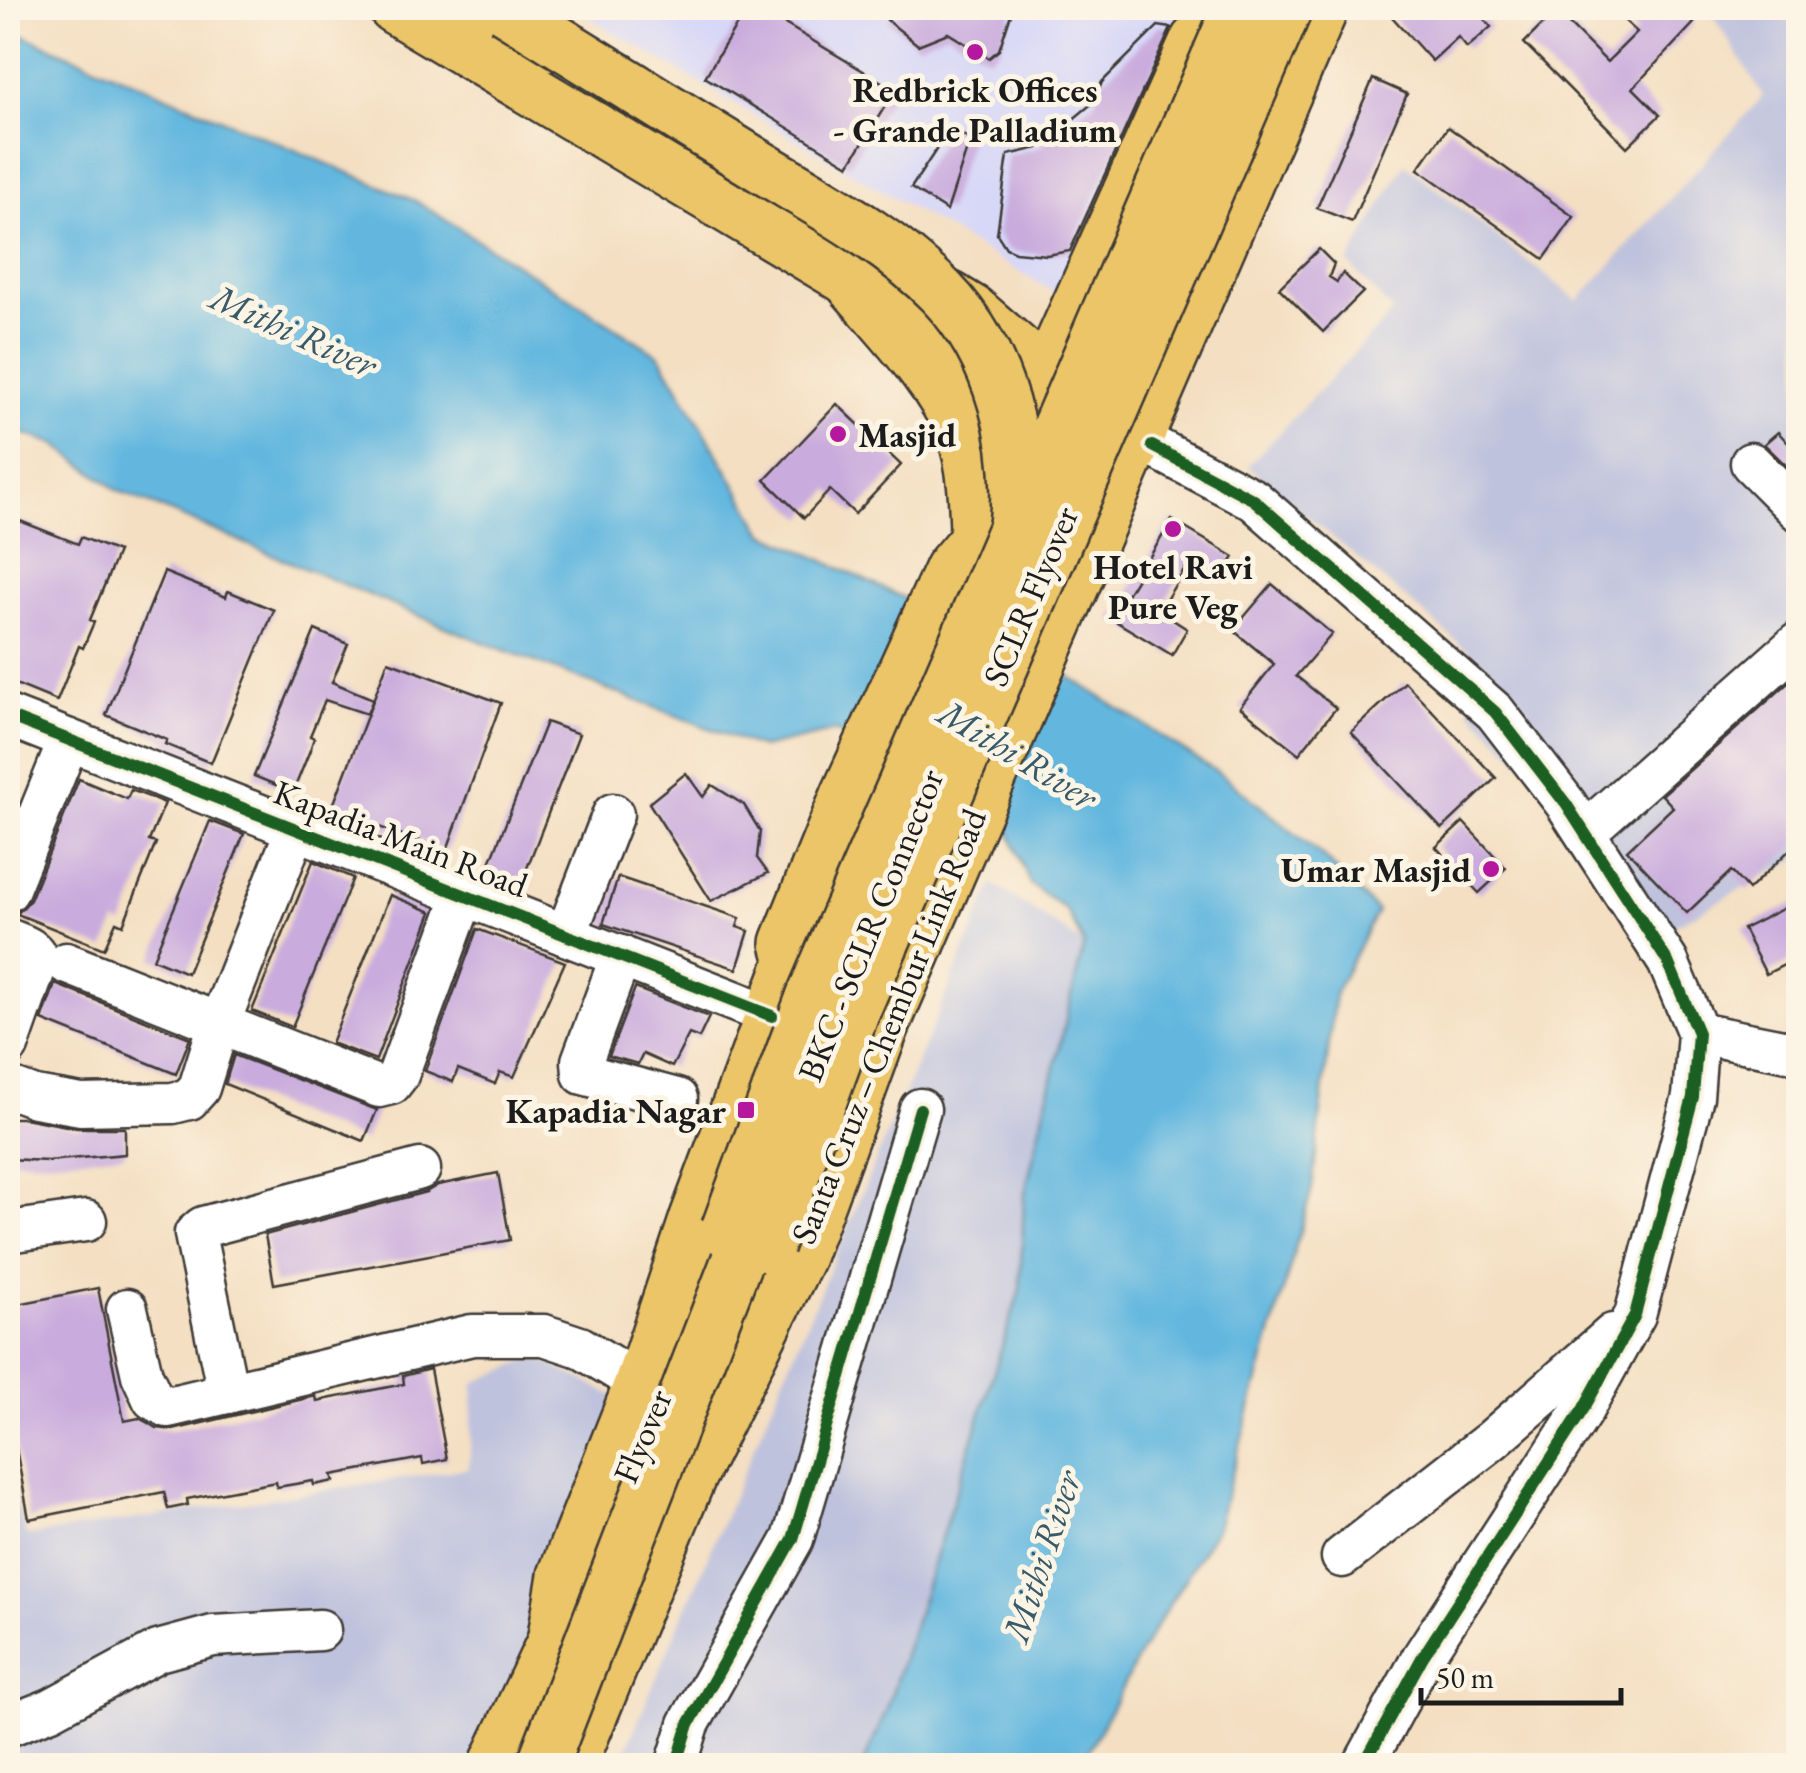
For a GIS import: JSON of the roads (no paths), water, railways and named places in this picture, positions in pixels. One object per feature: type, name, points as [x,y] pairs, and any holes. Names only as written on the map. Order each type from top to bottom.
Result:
[{"type":"highway","points":[[497,1766],[555,1642],[566,1576],[642,1385],[698,1218],[794,960],[788,943],[861,794],[1214,8]]},
{"type":"highway","points":[[748,1237],[814,998],[1241,8]]},
{"type":"highway","name":"SCLR Flyover","points":[[748,1237],[851,1012],[1284,8]]},
{"type":"highway","name":"Santa Cruz – Chembur Link Road","points":[[568,1766],[688,1476],[797,1256],[892,998],[966,823],[1141,439],[1320,8]]},
{"type":"highway","points":[[854,282],[944,395],[965,435],[976,492],[968,557]]},
{"type":"highway","points":[[794,960],[892,998]]},
{"type":"highway","name":"Flyover","points":[[688,1476],[748,1237]]},
{"type":"highway","name":"Flyover","points":[[555,1642],[748,1237]]},
{"type":"main road","points":[[394,8],[973,311],[1041,391]]},
{"type":"main road","points":[[470,8],[854,282],[1041,391],[1141,439]]},
{"type":"main road","name":"BKC - SCLR Connector","points":[[504,8],[874,236],[941,292],[968,328],[998,383],[1013,434],[1016,474],[1009,571],[996,627],[832,1005],[748,1237],[542,1766]]},
{"type":"street","points":[[1141,439],[1254,500],[1496,712],[1585,832],[1668,962],[1698,1033],[1692,1097],[1635,1315],[1584,1408],[1422,1658],[1363,1766]]},
{"type":"street","points":[[1751,463],[1798,510]]},
{"type":"street","points":[[1585,832],[1798,643]]},
{"type":"street","name":"Kapadia Main Road","points":[[8,716],[772,1016]]},
{"type":"street","points":[[8,891],[69,740]]},
{"type":"street","points":[[566,934],[612,814]]},
{"type":"street","points":[[8,1087],[35,1097],[81,1105],[173,1103],[189,1099],[199,1088],[296,829]]},
{"type":"street","points":[[66,964],[379,1087],[391,1084],[398,1075],[464,895]]},
{"type":"street","points":[[8,939],[37,954],[38,961],[8,1046]]},
{"type":"street","points":[[622,956],[582,1061],[583,1074],[677,1099]]},
{"type":"street","points":[[1698,1033],[1798,1053]]},
{"type":"street","points":[[676,1766],[689,1724],[793,1539],[920,1109]]},
{"type":"street","points":[[228,1393],[195,1234],[203,1228],[420,1168]]},
{"type":"street","points":[[8,1232],[86,1221]]},
{"type":"street","points":[[127,1309],[142,1375],[153,1399],[168,1407],[472,1335],[544,1334],[580,1347],[642,1385]]},
{"type":"street","points":[[1342,1557],[1492,1440],[1635,1315]]},
{"type":"street","points":[[8,1726],[51,1709],[158,1651],[213,1636],[320,1630]]},
{"type":"water","name":"Mithi River","points":[[8,29],[416,201],[660,356],[764,533],[1062,672],[1226,778],[1327,860],[1377,911],[1335,993],[1312,1188],[1217,1527],[1144,1646],[1081,1765],[863,1765],[887,1709],[1020,1290],[1024,1197],[1084,944],[1066,910],[1030,884],[999,806],[835,731],[761,748],[470,637],[117,490],[55,444],[23,433],[8,436]]},
{"type":"place","name":"Redbrick Offices - Grande Palladium","points":[[975,52]]},
{"type":"place","name":"Masjid","points":[[838,434]]},
{"type":"place","name":"Hotel Ravi Pure Veg","points":[[1173,529]]},
{"type":"place","name":"Umar Masjid","points":[[1491,869]]},
{"type":"place","name":"Kapadia Nagar","points":[[746,1110]]}]
